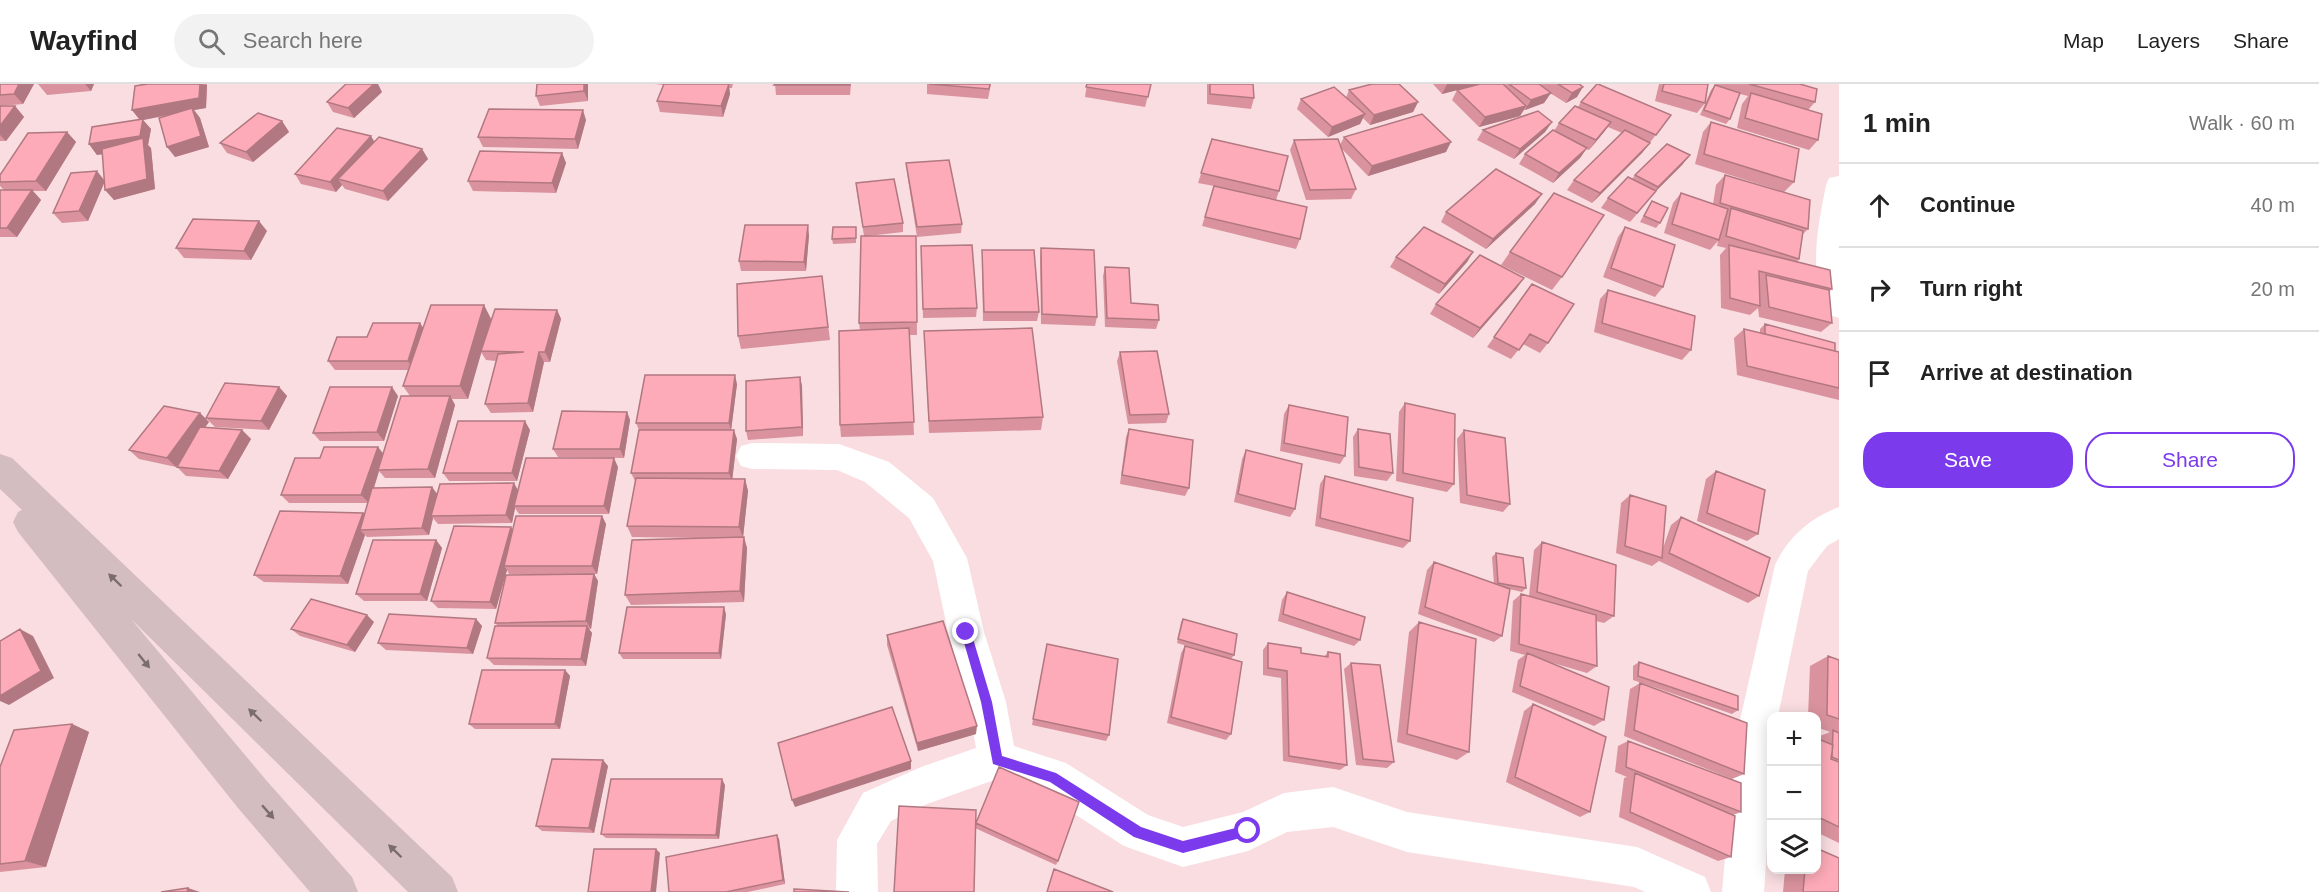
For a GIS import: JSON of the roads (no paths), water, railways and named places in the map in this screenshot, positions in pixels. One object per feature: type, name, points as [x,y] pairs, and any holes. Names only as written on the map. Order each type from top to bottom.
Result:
[{"type":"street","points":[[1839,185],[1829,238],[1833,290],[1839,307]]},
{"type":"street","points":[[752,456],[839,458],[877,472],[921,508],[950,558],[966,632],[987,702],[997,760]]},
{"type":"street","points":[[0,468],[437,892]]},
{"type":"street","points":[[0,486],[252,794],[337,892]]},
{"type":"street","points":[[1743,892],[1755,738],[1792,565],[1815,536],[1839,522]]},
{"type":"street","points":[[857,892],[857,840],[877,807],[921,787],[997,760],[1052,777],[1138,832],[1183,847],[1248,831],[1284,813],[1333,807],[1407,832],[1637,867],[1690,892]]}]
